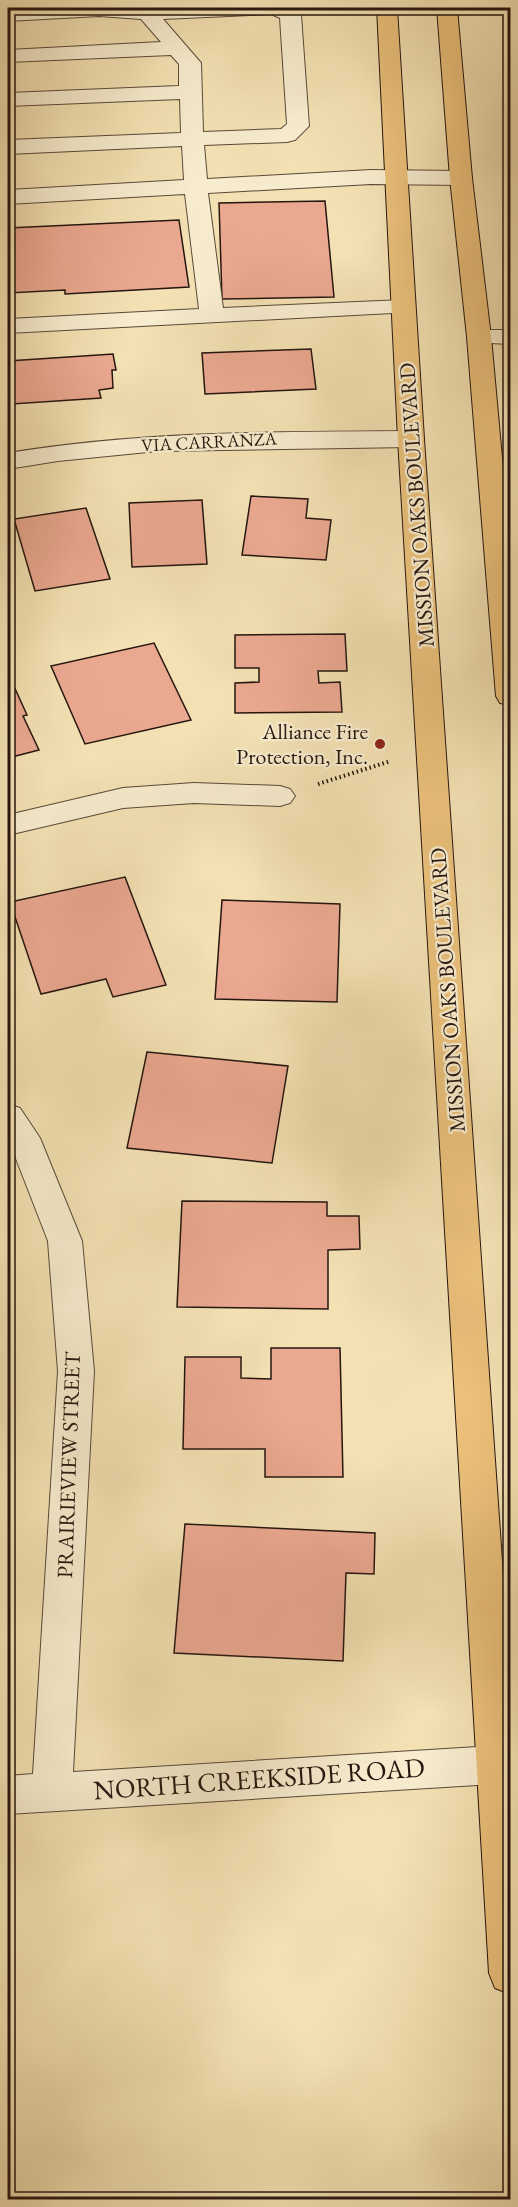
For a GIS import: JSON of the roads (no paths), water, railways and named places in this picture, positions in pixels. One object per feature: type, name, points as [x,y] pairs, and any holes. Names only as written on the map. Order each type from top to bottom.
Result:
[{"type":"main road","name":"MISSION OAKS BOULEVARD","points":[[387,8],[411,439],[503,1764],[510,1973]]},
{"type":"main road","points":[[447,8],[461,178],[479,337],[510,696]]},
{"type":"street","points":[[8,15],[99,10],[273,8],[290,15],[298,126],[287,135],[8,147]]},
{"type":"street","points":[[145,10],[190,63],[190,138],[212,315]]},
{"type":"street","points":[[8,56],[178,48]]},
{"type":"street","points":[[8,100],[190,92]]},
{"type":"street","points":[[8,197],[397,177],[461,178]]},
{"type":"street","points":[[8,326],[404,307]]},
{"type":"street","points":[[479,337],[510,337]]},
{"type":"street","name":"VIA CARRANZA","points":[[8,461],[54,453],[181,442],[411,439]]},
{"type":"street","points":[[8,825],[123,798],[194,793],[280,796]]},
{"type":"street","name":"PRAIRIEVIEW STREET","points":[[8,1117],[28,1147],[65,1241],[76,1371],[52,1792]]},
{"type":"street","name":"NORTH CREEKSIDE ROAD","points":[[8,1795],[503,1764]]},
{"type":"place","name":"Alliance Fire Protection, Inc.","points":[[380,744]]}]
